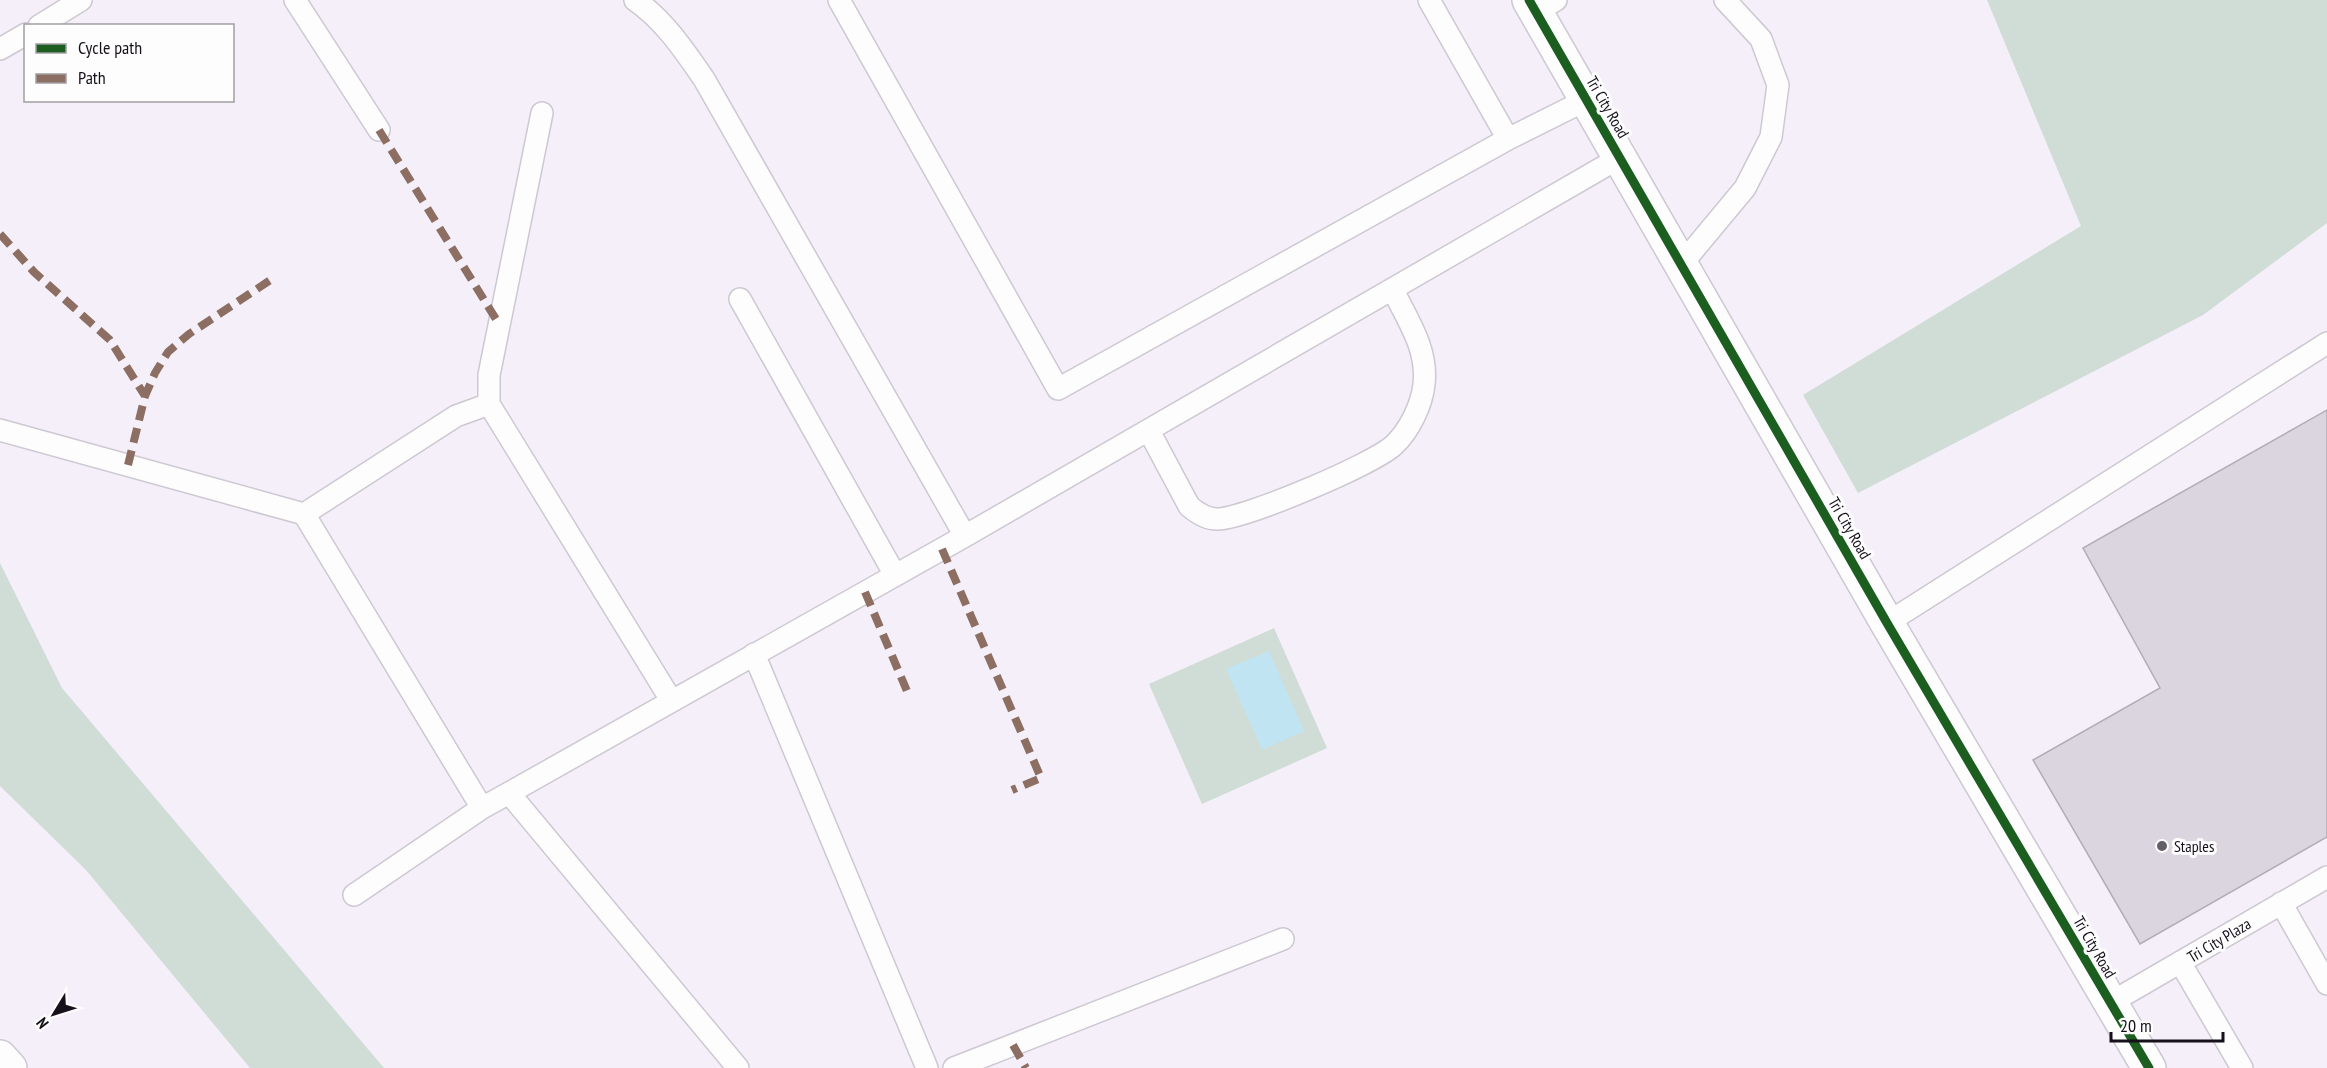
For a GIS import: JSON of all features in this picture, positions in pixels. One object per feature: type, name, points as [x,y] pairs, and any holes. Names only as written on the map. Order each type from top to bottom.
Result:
[{"type":"street","name":"Tri City Road","points":[[1541,4],[1586,99],[1619,158],[1887,623],[2149,1068]]},
{"type":"street","points":[[0,1058],[10,1068]]},
{"type":"lane","points":[[42,24],[81,0]]},
{"type":"lane","points":[[295,0],[379,130]]},
{"type":"lane","points":[[634,0],[648,9],[678,42],[704,79],[966,536]]},
{"type":"lane","points":[[839,0],[1058,389],[1508,139],[1586,99]]},
{"type":"lane","points":[[1429,0],[1508,139]]},
{"type":"lane","points":[[1681,266],[1745,188],[1771,137],[1778,85],[1761,39],[1725,0]]},
{"type":"lane","points":[[0,49],[24,35]]},
{"type":"lane","points":[[542,113],[489,375],[489,404],[671,700]]},
{"type":"lane","points":[[354,895],[482,808],[966,536],[1619,158]]},
{"type":"lane","points":[[1149,431],[1189,506],[1199,514],[1215,520],[1235,517],[1374,459],[1394,445],[1409,424],[1418,407],[1424,387],[1425,366],[1421,346],[1393,290]]},
{"type":"lane","points":[[740,299],[895,575]]},
{"type":"lane","points":[[1887,623],[2327,343]]},
{"type":"lane","points":[[304,514],[456,416],[489,404]]},
{"type":"lane","points":[[0,430],[304,514],[482,808]]},
{"type":"lane","points":[[754,654],[927,1068]]},
{"type":"lane","points":[[509,793],[738,1068]]},
{"type":"lane","name":"Tri City Plaza","points":[[2110,1003],[2327,877]]},
{"type":"lane","points":[[2281,903],[2327,984]]},
{"type":"lane","points":[[954,1068],[1283,939]]},
{"type":"lane","points":[[2180,962],[2242,1068]]},
{"type":"shaded area","points":[[1987,0],[2327,0],[2327,223],[2203,315],[1858,493],[1803,395],[2081,226]]},
{"type":"shaded area","points":[[0,563],[62,688],[384,1068],[250,1068],[86,870],[0,786]]},
{"type":"shaded area","points":[[1274,628],[1327,748],[1202,804],[1149,684]]},
{"type":"water","points":[[1269,651],[1304,731],[1262,750],[1226,669]]},
{"type":"building","points":[[2327,410],[2327,837],[2140,944],[2033,760],[2160,688],[2083,548]]},
{"type":"marked path","points":[[379,130],[499,324]]},
{"type":"marked path","points":[[0,234],[34,272],[110,340],[145,396]]},
{"type":"marked path","points":[[128,465],[145,396],[168,352],[189,334],[275,277]]},
{"type":"marked path","points":[[942,549],[1041,778],[1012,790]]},
{"type":"marked path","points":[[865,592],[907,691]]},
{"type":"marked path","points":[[1013,1045],[1026,1068]]},
{"type":"cycle path","points":[[1529,0],[1887,623],[2149,1068]]},
{"type":"place","name":"Staples","points":[[2162,846]]}]
